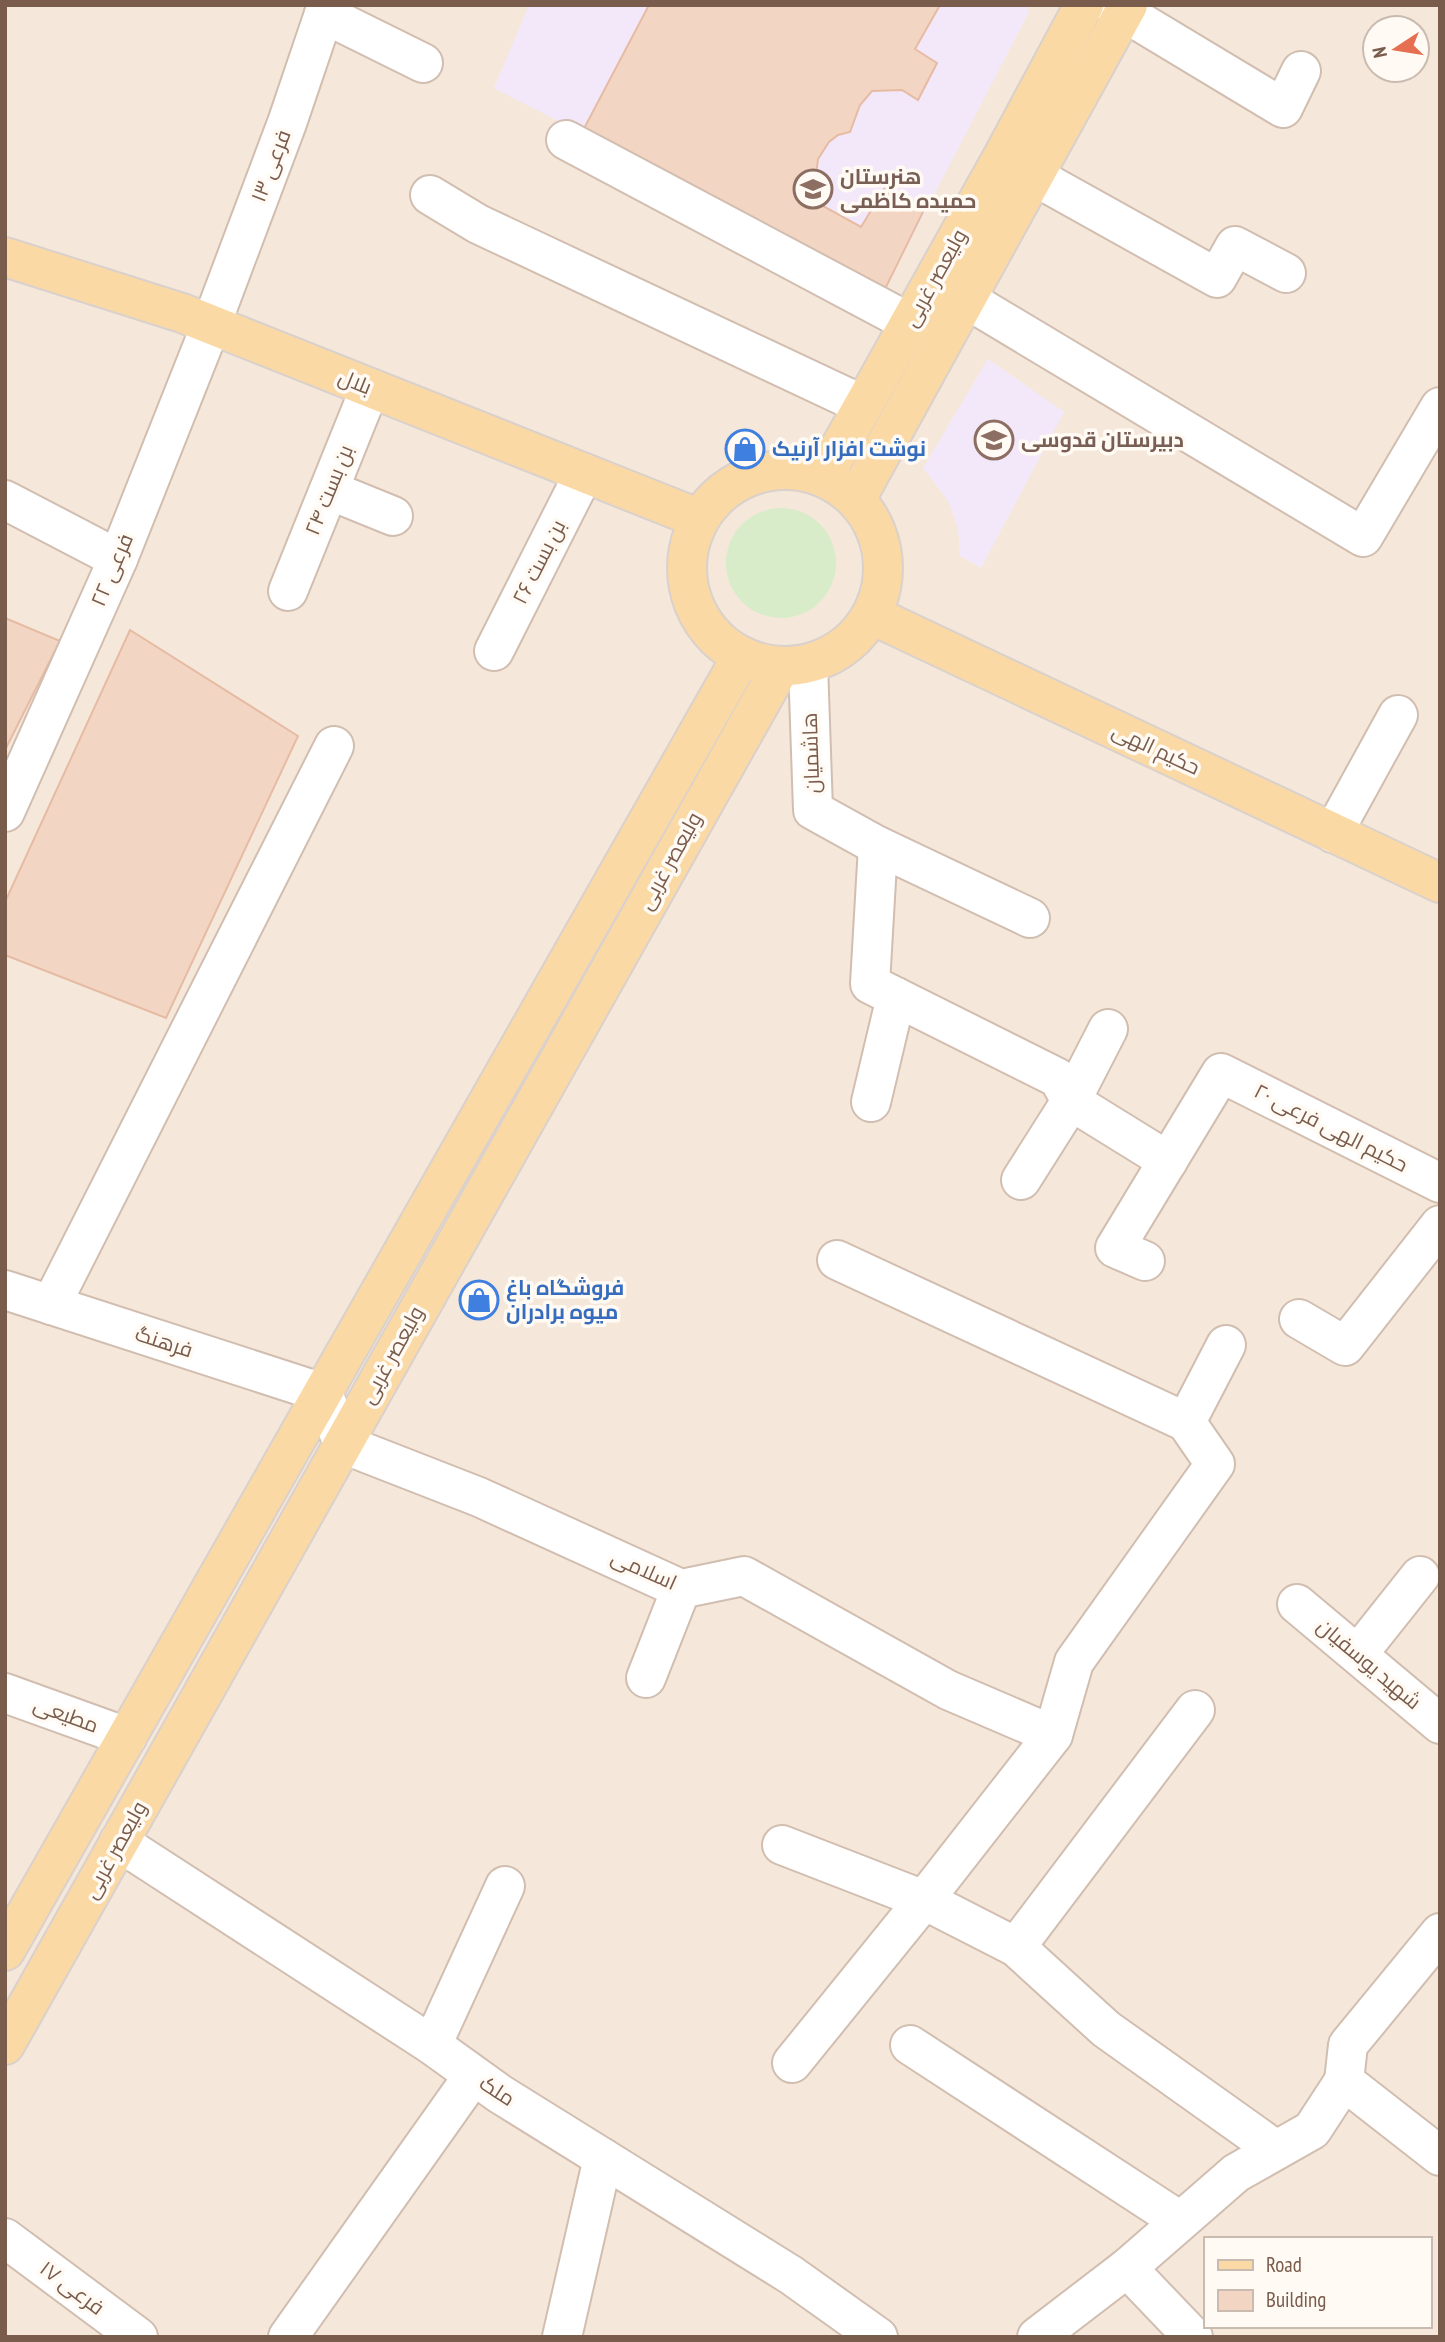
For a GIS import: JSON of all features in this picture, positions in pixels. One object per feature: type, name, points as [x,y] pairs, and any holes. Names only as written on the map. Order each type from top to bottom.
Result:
[{"type":"main road","name":"ولیعصر غربی","points":[[824,476],[1084,5]]},
{"type":"main road","points":[[856,499],[1034,176],[1121,8]]},
{"type":"main road","name":"بلال","points":[[5,257],[182,313],[700,519]]},
{"type":"main road","points":[[778,469],[824,476],[856,499],[874,525],[883,555],[882,586],[872,615],[855,637],[834,654],[794,665],[761,663],[742,656],[720,641],[703,621],[691,596],[687,570],[690,543],[700,519],[720,493],[747,476],[778,469]]},
{"type":"main road","name":"حکیم الهی","points":[[872,615],[1440,883]]},
{"type":"main road","name":"ولیعصر غربی","points":[[8,1939],[127,1737],[742,656]]},
{"type":"main road","name":"ولیعصر غربی","points":[[5,2045],[342,1444],[794,665]]},
{"type":"street","points":[[1121,8],[1283,107],[1301,71]]},
{"type":"street","points":[[325,10],[423,63]]},
{"type":"street","name":"فرعی ۱۳","points":[[211,325],[287,123],[325,10]]},
{"type":"street","points":[[566,141],[910,323]]},
{"type":"street","points":[[1034,176],[1217,278],[1235,246],[1286,273]]},
{"type":"street","points":[[430,195],[478,224],[863,405]]},
{"type":"street","points":[[966,299],[1363,537],[1440,407]]},
{"type":"street","name":"فرعی ۲۲","points":[[5,812],[118,559],[211,325]]},
{"type":"street","name":"بن بست ۲۴","points":[[288,592],[370,388]]},
{"type":"street","name":"بن بست ۲۶","points":[[494,651],[584,473]]},
{"type":"street","points":[[329,489],[393,516]]},
{"type":"street","points":[[5,499],[118,559]]},
{"type":"street","name":"هاشمیان","points":[[794,665],[813,810],[878,846]]},
{"type":"street","points":[[1334,833],[1398,715]]},
{"type":"street","points":[[51,1305],[334,746]]},
{"type":"street","points":[[1030,918],[878,846],[870,984],[1058,1079],[1071,1101],[1167,1161],[1115,1248],[1145,1261]]},
{"type":"street","points":[[871,1102],[896,997]]},
{"type":"street","points":[[1021,1180],[1071,1101],[1108,1029]]},
{"type":"street","name":"حکیم الهی فرعی ۲۰","points":[[1167,1161],[1221,1073],[1440,1183]]},
{"type":"street","points":[[1299,1318],[1345,1346],[1440,1225]]},
{"type":"street","points":[[792,2063],[1053,1735],[1074,1662],[1215,1464],[1186,1422],[837,1260]]},
{"type":"street","name":"فرهنگ","points":[[5,1290],[323,1393]]},
{"type":"street","points":[[1186,1422],[1226,1345]]},
{"type":"street","points":[[323,1393],[342,1444]]},
{"type":"street","name":"اسلامی","points":[[342,1444],[480,1497],[681,1589],[744,1576],[948,1690],[1053,1735]]},
{"type":"street","points":[[1358,1654],[1420,1576]]},
{"type":"street","points":[[646,1678],[681,1589]]},
{"type":"street","name":"شهید یوسفیان","points":[[1297,1604],[1440,1724]]},
{"type":"street","name":"مطیعی","points":[[5,1693],[127,1737]]},
{"type":"street","points":[[1016,1947],[1195,1710]]},
{"type":"street","name":"ملک","points":[[119,1842],[432,2045],[473,2076],[791,2274],[878,2337]]},
{"type":"street","points":[[782,1845],[924,1900],[1016,1947],[1106,2029],[1276,2150]]},
{"type":"street","points":[[432,2045],[505,1886]]},
{"type":"street","points":[[1037,2337],[1127,2268],[1236,2172],[1312,2130],[1344,2081],[1348,2045],[1440,1933]]},
{"type":"street","points":[[910,2045],[1180,2221]]},
{"type":"street","points":[[288,2337],[473,2076]]},
{"type":"street","points":[[1344,2081],[1440,2156]]},
{"type":"street","points":[[562,2337],[603,2158]]},
{"type":"street","name":"فرعی ۱۷","points":[[5,2238],[138,2337]]},
{"type":"street","points":[[1127,2268],[1193,2337]]},
{"type":"shaded area","points":[[5,5],[1440,5],[1440,2337],[5,2337]]},
{"type":"shaded area","name":"هنرستان حمیده کاظمی","points":[[529,5],[1027,5],[1029,12],[885,289],[494,88]]},
{"type":"shaded area","name":"دبیرستان قدوسی","points":[[988,359],[1064,412],[981,568],[960,556],[958,528],[948,501],[923,468]]},
{"type":"green space","points":[[781,508],[802,512],[820,524],[832,542],[836,563],[832,584],[820,602],[802,614],[781,618],[760,614],[742,602],[730,584],[726,563],[730,542],[742,524],[760,512]]},
{"type":"building","name":"هنرستان حمیده کاظمی","points":[[649,5],[940,5],[915,49],[937,63],[918,100],[902,90],[872,91],[860,105],[850,132],[838,135],[829,142],[818,159],[816,175],[827,196],[821,205],[861,227],[886,186],[925,208],[885,289],[744,217],[726,203],[719,215],[580,136]]},
{"type":"building","points":[[5,618],[60,641],[5,750]]},
{"type":"building","points":[[130,630],[298,736],[166,1018],[5,955],[5,902]]},
{"type":"place","name":"هنرستان حمیده کاظمی","points":[[813,189]]},
{"type":"place","name":"دبیرستان قدوسی","points":[[994,440]]},
{"type":"place","name":"نوشت افزار آرنیک","points":[[745,449]]},
{"type":"place","name":"فروشگاه باغ میوه برادران","points":[[479,1300]]}]
